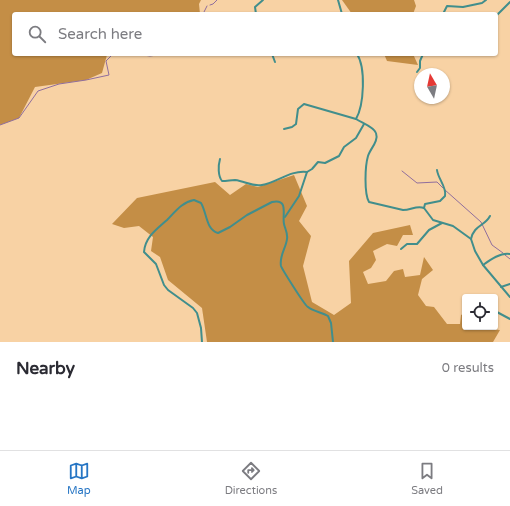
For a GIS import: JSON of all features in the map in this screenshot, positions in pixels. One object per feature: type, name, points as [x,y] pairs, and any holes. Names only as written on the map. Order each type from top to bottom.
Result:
[{"type":"street","points":[[256,12],[255,7],[263,0]]},
{"type":"street","points":[[338,0],[341,12]]},
{"type":"street","points":[[444,12],[447,6],[463,7],[482,3],[486,0]]},
{"type":"street","points":[[498,14],[510,2]]},
{"type":"street","points":[[273,56],[275,62]]},
{"type":"street","points":[[356,120],[362,101],[362,74],[358,56]]},
{"type":"street","points":[[420,68],[420,61],[422,56]]},
{"type":"street","points":[[284,129],[292,127],[296,124],[298,109],[304,104],[356,120],[374,130],[377,136],[367,160],[365,185],[369,202],[405,210],[417,207],[424,208],[433,220],[456,227],[471,239],[483,265],[510,296]]},
{"type":"street","points":[[220,159],[218,164],[222,181],[236,180],[264,185],[288,174],[302,171],[307,172],[318,162],[325,163],[339,156],[344,147],[356,138],[364,124]]},
{"type":"street","points":[[424,208],[425,204],[441,200],[445,196],[446,190],[438,177],[437,170]]},
{"type":"street","points":[[285,217],[299,196],[307,172]]},
{"type":"street","points":[[202,342],[201,328],[197,313],[193,308],[168,290],[164,285],[156,264],[144,253],[149,237],[160,225],[185,203],[194,200],[201,204],[210,227],[216,233],[220,233],[247,215],[276,201],[283,205],[285,217],[284,221],[288,236],[281,257],[282,267],[306,306],[328,316],[331,323],[334,342]]},
{"type":"street","points":[[471,239],[480,224],[486,221],[490,216]]},
{"type":"street","points":[[401,249],[406,244],[418,244],[429,230],[444,223]]},
{"type":"street","points":[[483,265],[495,258],[510,254]]},
{"type":"street","points":[[501,286],[510,284]]},
{"type":"street","points":[[498,313],[510,319]]},
{"type":"shaded area","points":[[0,0],[201,0],[199,4],[200,12],[12,12],[12,56],[107,56],[102,73],[86,80],[35,87],[19,118],[0,125]]},
{"type":"shaded area","points":[[342,0],[414,0],[416,6],[414,12],[351,12]]},
{"type":"shaded area","points":[[385,56],[414,56],[418,65],[387,61]]},
{"type":"shaded area","points":[[294,175],[307,206],[299,221],[311,236],[303,266],[312,302],[334,315],[351,303],[349,261],[373,233],[410,225],[413,235],[403,235],[397,246],[387,244],[373,251],[376,260],[371,268],[363,272],[368,284],[386,281],[394,271],[403,269],[405,277],[420,275],[424,257],[433,270],[422,279],[418,295],[426,306],[434,307],[447,324],[460,324],[462,314],[462,330],[500,330],[493,342],[207,342],[202,308],[168,280],[160,257],[151,251],[153,237],[139,226],[124,228],[112,224],[137,198],[215,182],[230,195],[246,184],[258,187]]},
{"type":"waterway","points":[[210,5],[217,0]]},
{"type":"waterway","points":[[204,12],[207,6]]},
{"type":"waterway","points":[[0,125],[19,118],[38,91],[59,84],[109,75],[106,61],[111,56]]},
{"type":"waterway","points":[[402,171],[417,183],[437,182],[443,188]]},
{"type":"waterway","points":[[445,190],[481,222],[492,245],[503,253]]},
{"type":"waterway","points":[[505,255],[510,259]]}]
